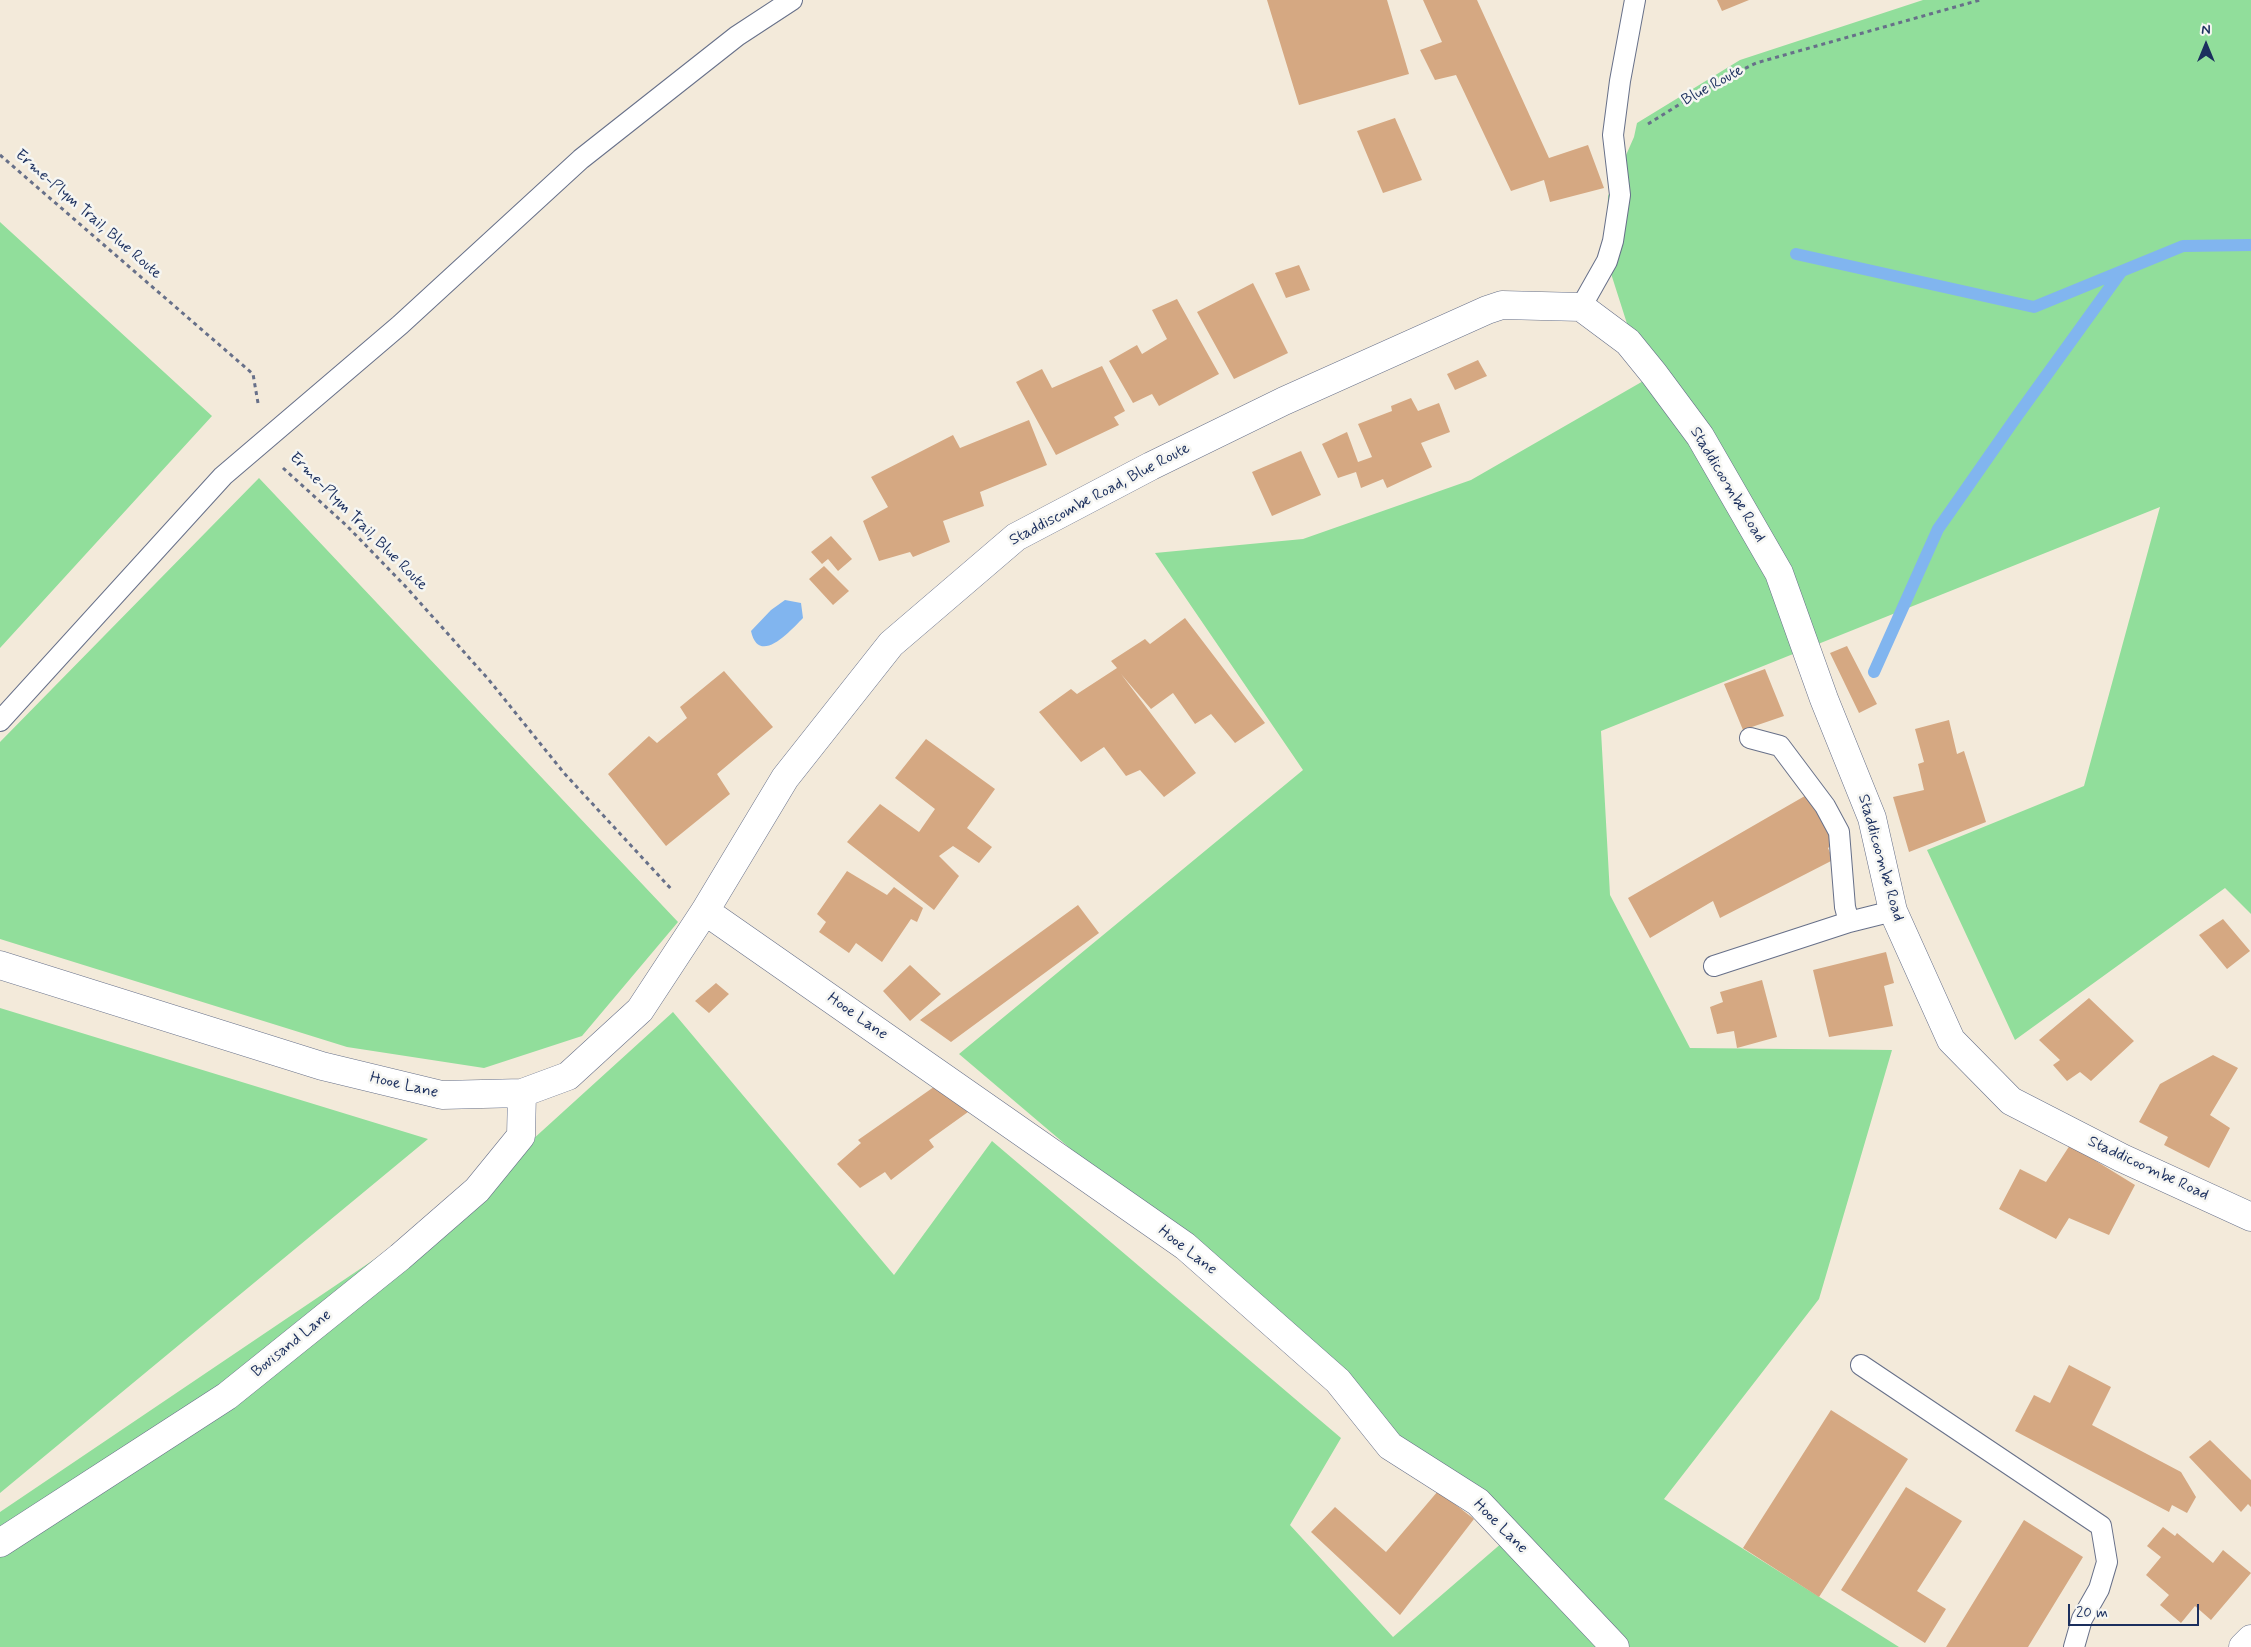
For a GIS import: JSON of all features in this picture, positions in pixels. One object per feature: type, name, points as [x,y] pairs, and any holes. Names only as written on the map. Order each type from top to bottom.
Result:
[{"type":"street","name":"Staddiscombe Road, Blue Route","points":[[705,911],[785,778],[891,644],[1016,537],[1151,466],[1275,406],[1487,310],[1502,305],[1581,307]]},
{"type":"street","name":"Staddicoombe Road","points":[[1581,307],[1628,342],[1700,436],[1779,574],[1824,699],[1872,818],[1893,911],[1951,1040],[2011,1101],[2122,1158],[2251,1217]]},
{"type":"street","name":"Hooe Lane","points":[[0,966],[322,1066],[442,1095],[522,1093],[568,1076],[640,1010],[705,911],[1186,1246],[1338,1381],[1390,1446],[1478,1502],[1615,1647]]},
{"type":"street","name":"Bovisand Lane","points":[[0,1543],[226,1396],[400,1257],[477,1190],[521,1136],[522,1093]]},
{"type":"street","points":[[2242,1647],[2251,1639]]},
{"type":"lane","points":[[0,722],[223,476],[264,436],[400,325],[581,158],[737,36],[792,0]]},
{"type":"lane","points":[[1581,307],[1607,261],[1613,241],[1620,195],[1613,135],[1620,81],[1635,0]]},
{"type":"lane","points":[[1750,738],[1780,746],[1825,806],[1839,832],[1845,907],[1849,922]]},
{"type":"lane","points":[[1714,966],[1849,922],[1893,911]]},
{"type":"lane","points":[[1861,1365],[2101,1526],[2107,1562],[2099,1589],[2082,1618],[2074,1647]]},
{"type":"path","name":"Blue Route","points":[[1615,152],[1644,126],[1704,90],[1756,63],[1980,0]]},
{"type":"path","name":"Erme-Plym Trail, Blue Route","points":[[0,155],[253,374],[264,436],[273,448],[282,468],[348,526],[406,588],[489,680],[564,773],[674,892]]},
{"type":"green space","points":[[1923,0],[2251,0],[2251,914],[2225,888],[2015,1040],[1927,850],[2084,786],[2160,507],[1601,731],[1610,895],[1690,1048],[1892,1050],[1819,1299],[1664,1499],[1899,1647],[0,1647],[0,1512],[477,1190],[673,1012],[894,1275],[992,1141],[1341,1438],[1290,1525],[1393,1637],[1503,1542],[1185,1246],[959,1054],[1303,770],[1155,553],[1303,539],[1471,480],[1645,380],[1607,261],[1608,196],[1634,137],[1637,123],[1740,60]]},
{"type":"green space","points":[[0,222],[212,416],[0,648]]},
{"type":"green space","points":[[259,478],[678,922],[582,1036],[484,1068],[347,1047],[0,939],[0,742]]},
{"type":"green space","points":[[0,1008],[428,1139],[0,1493]]},
{"type":"water","points":[[785,600],[801,603],[803,618],[776,642],[768,646],[761,646],[755,641],[751,631],[771,610]]},
{"type":"building","points":[[1267,0],[1387,0],[1409,74],[1299,105]]},
{"type":"building","points":[[1423,0],[1477,0],[1549,158],[1588,145],[1604,188],[1550,202],[1544,180],[1511,191],[1456,75],[1435,80],[1420,50],[1442,42]]},
{"type":"building","points":[[1717,0],[1749,0],[1722,11]]},
{"type":"building","points":[[1395,118],[1422,180],[1383,193],[1357,131]]},
{"type":"building","points":[[1299,265],[1310,290],[1286,298],[1275,273]]},
{"type":"building","points":[[1253,283],[1288,353],[1234,379],[1197,312]]},
{"type":"building","points":[[1177,299],[1219,374],[1159,406],[1152,394],[1133,403],[1109,361],[1137,345],[1142,354],[1167,339],[1152,310]]},
{"type":"building","points":[[1478,360],[1487,376],[1455,390],[1447,374]]},
{"type":"building","points":[[1102,366],[1125,411],[1114,417],[1119,425],[1056,455],[1016,382],[1042,369],[1052,388]]},
{"type":"building","points":[[1411,398],[1418,411],[1439,403],[1450,432],[1421,443],[1432,467],[1387,488],[1383,479],[1361,488],[1356,472],[1338,478],[1322,444],[1347,432],[1358,462],[1372,457],[1358,424],[1392,411],[1391,406]]},
{"type":"building","points":[[1029,420],[1047,465],[980,492],[984,506],[943,521],[950,542],[913,557],[910,552],[879,561],[863,521],[888,507],[871,477],[953,435],[960,448]]},
{"type":"building","points":[[1301,451],[1321,495],[1272,516],[1252,472]]},
{"type":"building","points":[[831,536],[852,559],[838,571],[828,559],[822,564],[811,552]]},
{"type":"building","points":[[824,566],[849,591],[833,605],[809,579]]},
{"type":"building","points":[[1185,618],[1265,723],[1235,743],[1211,714],[1195,724],[1173,693],[1151,709],[1121,674],[1196,773],[1164,797],[1140,770],[1126,776],[1104,747],[1081,762],[1039,712],[1071,689],[1077,694],[1117,668],[1111,661],[1145,639],[1150,644]]},
{"type":"building","points":[[1847,646],[1877,704],[1859,713],[1830,653]]},
{"type":"building","points":[[1765,669],[1784,716],[1743,730],[1724,684]]},
{"type":"building","points":[[724,671],[773,727],[717,774],[730,794],[666,846],[608,774],[649,736],[657,743],[687,718],[680,707]]},
{"type":"building","points":[[1949,720],[1957,754],[1964,751],[1986,822],[1909,852],[1893,797],[1924,790],[1918,764],[1924,762],[1915,729]]},
{"type":"building","points":[[926,739],[995,789],[967,828],[992,847],[979,863],[953,846],[939,856],[959,876],[934,910],[847,842],[880,804],[919,832],[935,809],[895,778]]},
{"type":"building","points":[[1810,793],[1840,838],[1828,848],[1833,860],[1720,918],[1713,901],[1650,938],[1628,898]]},
{"type":"building","points":[[847,871],[887,895],[894,887],[923,908],[917,922],[911,919],[882,962],[856,943],[849,953],[819,932],[826,922],[817,914]]},
{"type":"building","points":[[1078,905],[1099,933],[951,1042],[920,1020]]},
{"type":"building","points":[[2223,919],[2250,951],[2227,969],[2199,935]]},
{"type":"building","points":[[1886,952],[1894,983],[1884,986],[1893,1026],[1829,1037],[1813,970]]},
{"type":"building","points":[[910,965],[941,994],[910,1021],[883,991]]},
{"type":"building","points":[[1762,980],[1777,1037],[1737,1048],[1734,1031],[1717,1034],[1710,1007],[1723,1002],[1720,992]]},
{"type":"building","points":[[716,983],[729,994],[709,1013],[695,1001]]},
{"type":"building","points":[[2089,998],[2134,1041],[2091,1081],[2080,1072],[2067,1081],[2053,1065],[2060,1060],[2039,1040]]},
{"type":"building","points":[[2213,1055],[2238,1068],[2210,1115],[2230,1128],[2209,1168],[2164,1145],[2168,1137],[2139,1122],[2160,1084]]},
{"type":"building","points":[[941,1082],[968,1112],[929,1140],[934,1147],[891,1180],[885,1172],[860,1188],[837,1164],[861,1143],[858,1140]]},
{"type":"building","points":[[2070,1145],[2135,1185],[2109,1235],[2069,1218],[2056,1239],[1999,1209],[2020,1169],[2046,1182]]},
{"type":"building","points":[[2069,1365],[2111,1387],[2092,1425],[2181,1472],[2196,1497],[2187,1513],[2172,1505],[2169,1512],[2015,1431],[2034,1395],[2050,1403]]},
{"type":"building","points":[[1831,1410],[1908,1459],[1819,1597],[1743,1548]]},
{"type":"building","points":[[2210,1440],[2251,1480],[2251,1507],[2248,1504],[2241,1512],[2189,1457]]},
{"type":"building","points":[[1906,1487],[1962,1521],[1917,1591],[1946,1609],[1925,1643],[1841,1590]]},
{"type":"building","points":[[1438,1491],[1474,1519],[1400,1615],[1311,1532],[1335,1507],[1386,1552]]},
{"type":"building","points":[[2024,1520],[2083,1557],[2028,1647],[1946,1647]]},
{"type":"building","points":[[2163,1527],[2175,1536],[2177,1533],[2213,1563],[2223,1550],[2251,1573],[2211,1620],[2195,1606],[2181,1623],[2160,1605],[2169,1595],[2146,1575],[2161,1557],[2147,1546]]},
{"type":"waterway","points":[[1796,254],[2034,307],[2183,246],[2251,245]]},
{"type":"waterway","points":[[1874,672],[1938,529],[2121,272]]}]
